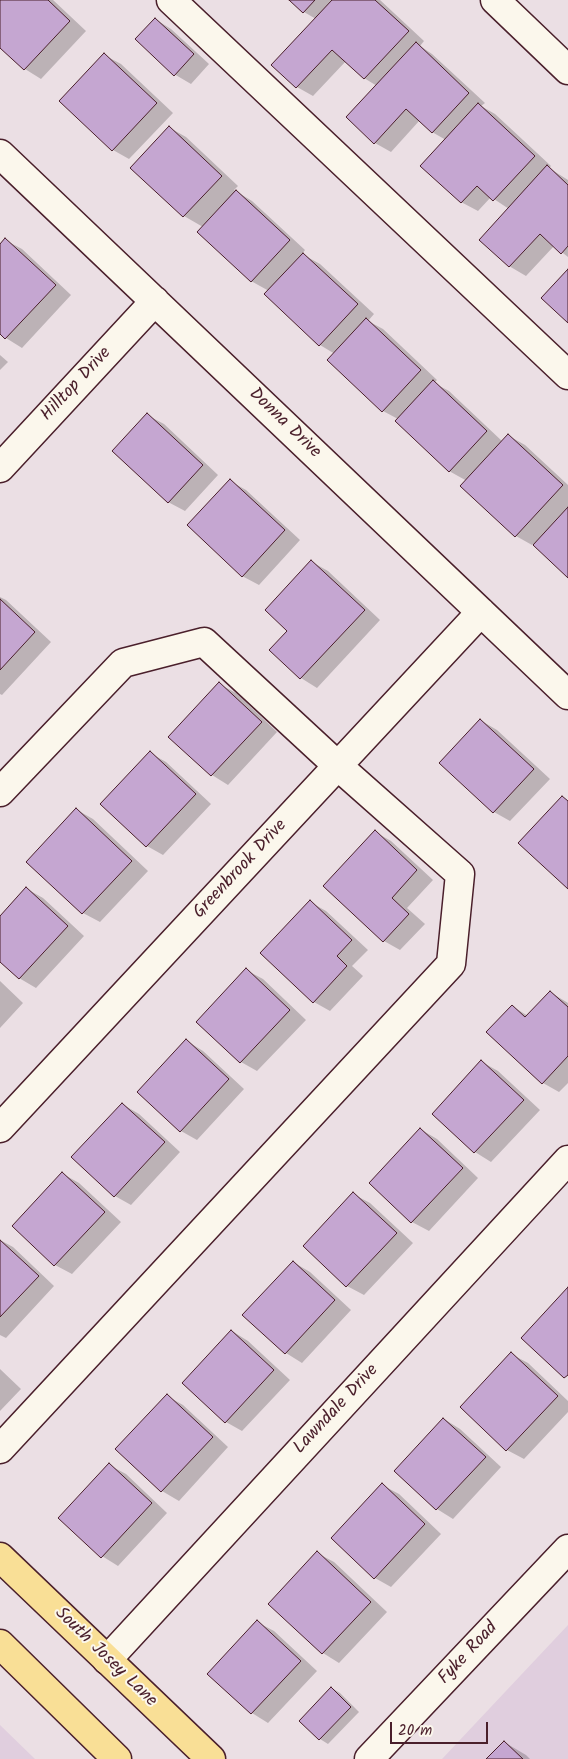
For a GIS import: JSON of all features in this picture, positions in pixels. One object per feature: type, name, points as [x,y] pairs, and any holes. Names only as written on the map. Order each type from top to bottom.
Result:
[{"type":"main road","name":"South Josey Lane","points":[[0,1557],[212,1759]]},
{"type":"main road","points":[[0,1644],[117,1759]]},
{"type":"street","points":[[171,0],[568,375]]},
{"type":"street","points":[[495,0],[568,70]]},
{"type":"street","name":"Donna Drive","points":[[0,154],[568,695]]},
{"type":"street","name":"Hilltop Drive","points":[[0,468],[155,301]]},
{"type":"street","name":"Greenbrook Drive","points":[[0,1128],[481,612]]},
{"type":"street","points":[[0,792],[123,663],[204,642],[338,766],[460,874],[451,964],[0,1449]]},
{"type":"street","name":"Lawndale Drive","points":[[106,1660],[568,1160]]},
{"type":"street","name":"Fyke Road","points":[[369,1759],[568,1549]]},
{"type":"shaded area","points":[[568,1625],[568,1759],[442,1759]]},
{"type":"shaded area","points":[[0,1725],[35,1759],[0,1759]]},
{"type":"building","points":[[0,0],[48,0],[70,21],[24,70],[0,48]]},
{"type":"building","points":[[289,0],[315,0],[303,13]]},
{"type":"building","points":[[332,0],[375,0],[409,31],[364,79],[332,50],[296,88],[271,65]]},
{"type":"building","points":[[155,18],[194,54],[174,76],[135,39]]},
{"type":"building","points":[[416,42],[469,93],[432,133],[406,109],[374,144],[346,117]]},
{"type":"building","points":[[104,53],[157,103],[112,151],[59,101]]},
{"type":"building","points":[[478,103],[535,156],[493,201],[477,186],[461,203],[420,166]]},
{"type":"building","points":[[169,126],[222,176],[183,217],[130,168]]},
{"type":"building","points":[[547,165],[568,185],[568,246],[561,254],[540,234],[509,267],[479,240]]},
{"type":"building","points":[[236,190],[290,240],[251,282],[197,232]]},
{"type":"building","points":[[5,238],[56,285],[5,339],[0,334],[0,244]]},
{"type":"building","points":[[303,253],[358,304],[319,346],[264,294]]},
{"type":"building","points":[[568,269],[568,323],[541,298]]},
{"type":"building","points":[[366,318],[421,370],[382,412],[327,360]]},
{"type":"building","points":[[433,380],[487,431],[449,472],[395,421]]},
{"type":"building","points":[[147,413],[203,465],[168,503],[112,451]]},
{"type":"building","points":[[508,434],[563,485],[515,537],[460,486]]},
{"type":"building","points":[[230,479],[285,530],[242,577],[187,525]]},
{"type":"building","points":[[568,507],[568,578],[533,545]]},
{"type":"building","points":[[311,560],[365,610],[300,679],[269,650],[287,631],[265,610]]},
{"type":"building","points":[[0,599],[35,632],[0,670]]},
{"type":"building","points":[[219,682],[262,722],[211,776],[168,737]]},
{"type":"building","points":[[480,719],[534,769],[493,813],[439,763]]},
{"type":"building","points":[[150,751],[196,794],[146,847],[100,804]]},
{"type":"building","points":[[562,796],[568,801],[568,889],[518,843]]},
{"type":"building","points":[[76,808],[132,861],[82,914],[26,862]]},
{"type":"building","points":[[375,830],[417,870],[392,898],[409,914],[383,942],[323,886]]},
{"type":"building","points":[[26,887],[68,926],[19,979],[0,962],[0,916]]},
{"type":"building","points":[[310,900],[352,940],[337,956],[347,966],[313,1003],[260,953]]},
{"type":"building","points":[[246,968],[290,1010],[240,1063],[196,1022]]},
{"type":"building","points":[[550,991],[568,1007],[568,1056],[542,1084],[486,1032],[512,1005],[525,1017]]},
{"type":"building","points":[[186,1039],[229,1079],[180,1132],[137,1092]]},
{"type":"building","points":[[481,1060],[524,1100],[474,1153],[432,1114]]},
{"type":"building","points":[[122,1103],[165,1142],[114,1197],[71,1157]]},
{"type":"building","points":[[420,1128],[463,1168],[411,1223],[369,1183]]},
{"type":"building","points":[[62,1172],[105,1212],[54,1266],[12,1226]]},
{"type":"building","points":[[353,1192],[397,1233],[346,1287],[303,1246]]},
{"type":"building","points":[[0,1240],[39,1276],[0,1317]]},
{"type":"building","points":[[293,1261],[335,1300],[285,1354],[242,1315]]},
{"type":"building","points":[[568,1287],[568,1375],[564,1378],[521,1338]]},
{"type":"building","points":[[231,1330],[274,1370],[225,1423],[182,1383]]},
{"type":"building","points":[[511,1352],[558,1396],[506,1451],[460,1407]]},
{"type":"building","points":[[167,1394],[213,1437],[161,1492],[115,1449]]},
{"type":"building","points":[[443,1418],[486,1457],[436,1510],[394,1471]]},
{"type":"building","points":[[109,1463],[152,1503],[101,1558],[58,1518]]},
{"type":"building","points":[[382,1483],[425,1524],[374,1579],[331,1538]]},
{"type":"building","points":[[317,1551],[371,1602],[322,1654],[268,1604]]},
{"type":"building","points":[[257,1620],[301,1661],[251,1714],[207,1674]]},
{"type":"building","points":[[331,1687],[351,1707],[319,1740],[299,1721]]},
{"type":"building","points":[[504,1741],[523,1759],[486,1759]]}]
